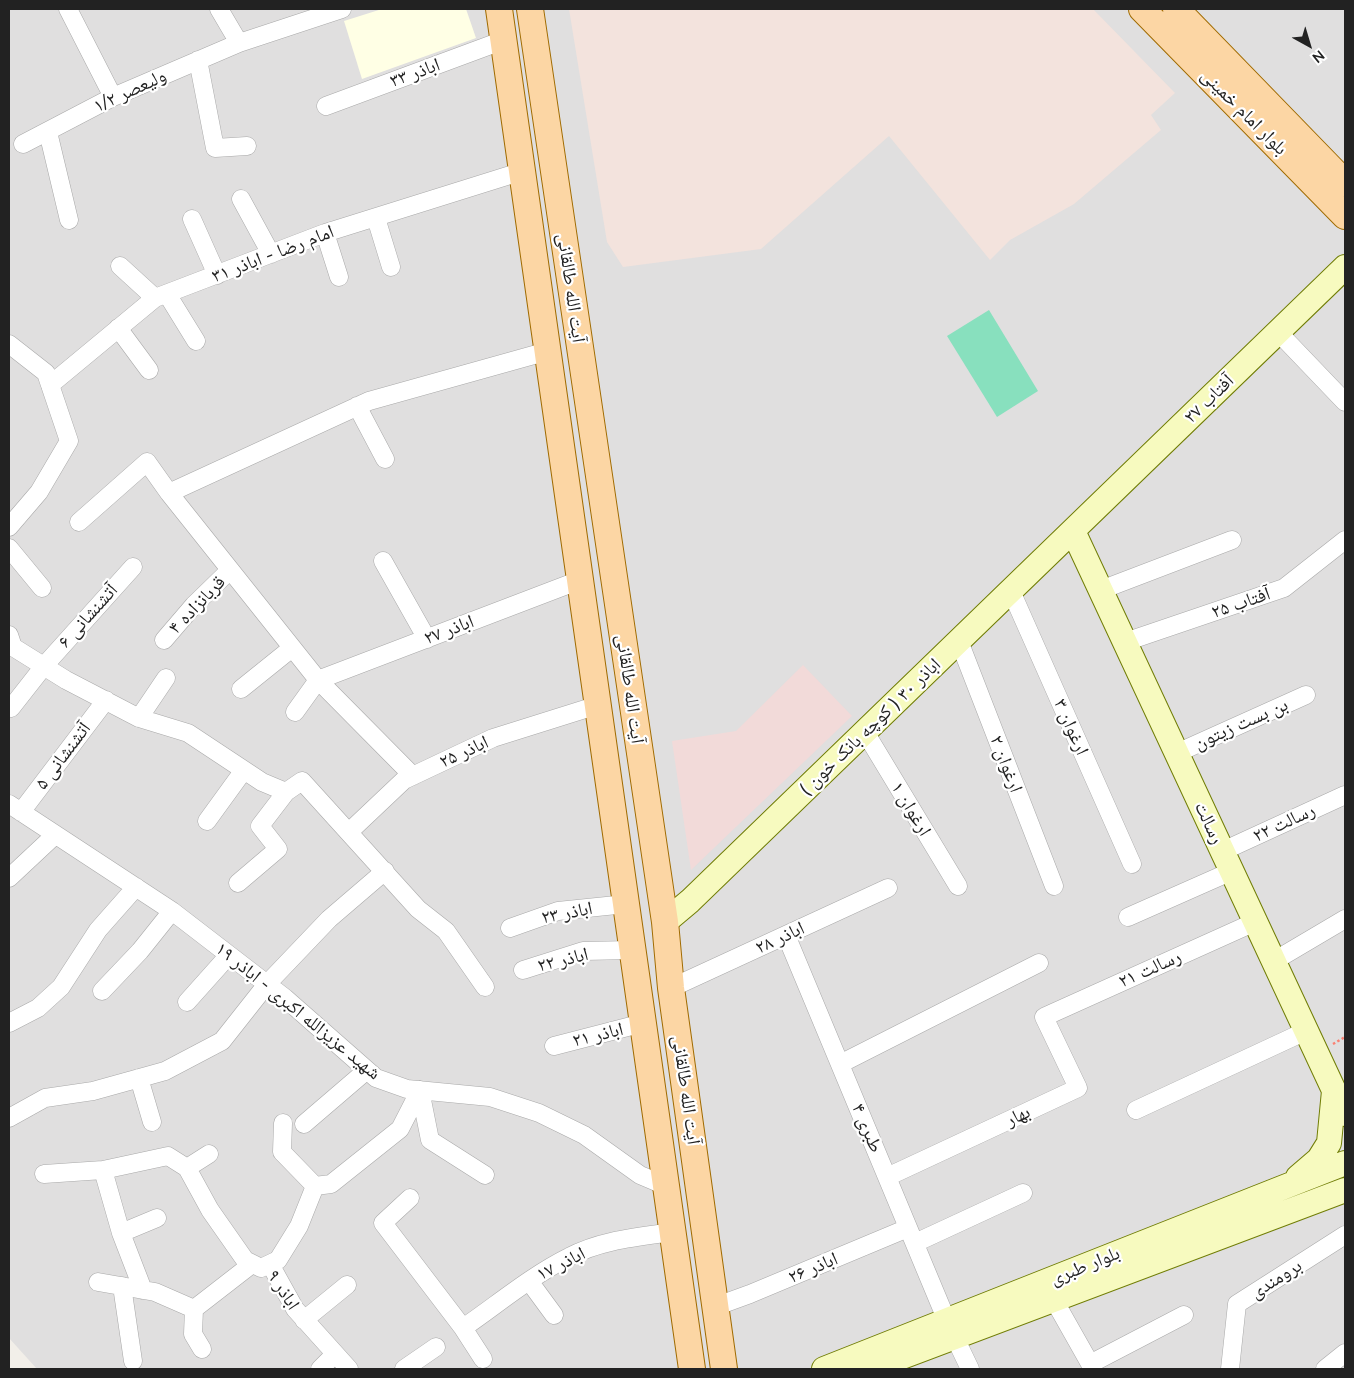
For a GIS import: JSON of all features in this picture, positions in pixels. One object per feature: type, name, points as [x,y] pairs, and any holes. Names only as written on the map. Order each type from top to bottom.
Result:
[{"type":"main road","name":"آیت الله طالقانی","points":[[499,9],[692,1369]]},
{"type":"main road","name":"آیت الله طالقانی","points":[[530,9],[665,922],[675,1019],[727,1366]]},
{"type":"main road","name":"بلوار امام خمینی","points":[[1142,9],[1345,216]]},
{"type":"main road","points":[[1176,9],[1345,183]]},
{"type":"main road","name":"آفتاب ۲۷","points":[[1073,531],[1345,267]]},
{"type":"main road","name":"اباذر ۳۰ ( کوچه بانک خون )","points":[[665,922],[690,901],[1073,531]]},
{"type":"main road","name":"رسالت","points":[[1073,531],[1345,1114]]},
{"type":"main road","points":[[643,1023],[650,1031],[660,1035],[669,1030],[675,1019]]},
{"type":"main road","points":[[654,1099],[667,1082],[676,1085],[686,1093]]},
{"type":"main road","points":[[1270,1193],[1292,1183],[1319,1159],[1329,1142],[1334,1091]]},
{"type":"main road","name":"بلوار طبری","points":[[870,1369],[951,1329],[1345,1163]]},
{"type":"main road","name":"بلوار طبری","points":[[824,1369],[951,1329],[1054,1300],[1345,1190]]},
{"type":"street","points":[[68,9],[113,97]]},
{"type":"street","points":[[219,9],[239,43]]},
{"type":"street","name":"ولیعصر ۱/۲","points":[[24,144],[113,97],[198,60],[239,43],[342,9]]},
{"type":"street","name":"اباذر ۳۳","points":[[326,106],[504,40]]},
{"type":"street","points":[[198,60],[215,148],[247,146]]},
{"type":"street","points":[[48,132],[69,220]]},
{"type":"street","name":"امام رضا - اباذر ۳۱","points":[[50,385],[118,328],[161,296],[325,233],[522,171]]},
{"type":"street","points":[[241,199],[271,254]]},
{"type":"street","points":[[192,218],[216,275]]},
{"type":"street","points":[[376,218],[391,267]]},
{"type":"street","points":[[325,233],[339,277]]},
{"type":"street","points":[[120,266],[161,296],[196,341]]},
{"type":"street","points":[[118,328],[149,370]]},
{"type":"street","points":[[1278,332],[1345,402]]},
{"type":"street","points":[[9,344],[46,373],[69,441],[39,492],[9,527]]},
{"type":"street","points":[[169,493],[358,406],[548,351]]},
{"type":"street","points":[[358,406],[385,459]]},
{"type":"street","points":[[79,522],[148,462],[169,493],[318,680],[413,776]]},
{"type":"street","points":[[1100,590],[1232,540]]},
{"type":"street","name":"آفتاب ۲۵","points":[[1125,642],[1284,588],[1345,540]]},
{"type":"street","points":[[9,548],[42,588]]},
{"type":"street","points":[[383,561],[427,638]]},
{"type":"street","name":"آتشنشانی ۶","points":[[11,708],[44,666],[133,567]]},
{"type":"street","name":"قربانزاده ۴","points":[[164,640],[194,605],[230,570]]},
{"type":"street","name":"اباذر ۲۷","points":[[318,680],[580,580]]},
{"type":"street","name":"ارغوان ۳","points":[[1011,591],[1132,864]]},
{"type":"street","points":[[9,636],[13,647],[44,666],[139,718],[188,733],[262,782],[286,792]]},
{"type":"street","name":"ارغوان ۲","points":[[959,641],[1054,886]]},
{"type":"street","points":[[240,689],[292,648]]},
{"type":"street","points":[[139,718],[166,678]]},
{"type":"street","points":[[295,712],[318,680]]},
{"type":"street","name":"بن بست زیتون","points":[[1177,753],[1306,695]]},
{"type":"street","name":"آتشنشانی ۵","points":[[15,808],[106,700]]},
{"type":"street","name":"اباذر ۲۵","points":[[350,832],[404,780],[493,738],[598,705]]},
{"type":"street","name":"ارغوان ۱","points":[[865,732],[958,886]]},
{"type":"street","points":[[207,822],[244,770]]},
{"type":"street","points":[[238,883],[278,849],[260,826],[286,792],[302,781],[418,909],[446,931],[484,987]]},
{"type":"street","name":"رسالت ۲۲","points":[[1128,917],[1345,795]]},
{"type":"street","name":"شهید عزیزالله اکبری - اباذر ۱۹","points":[[15,808],[172,911],[267,984],[367,1070],[384,1081],[407,1089],[490,1097],[539,1113],[584,1135],[640,1174],[666,1186]]},
{"type":"street","points":[[9,878],[55,835]]},
{"type":"street","points":[[9,1118],[45,1098],[93,1091],[165,1071],[222,1040],[267,984],[329,919],[385,872]]},
{"type":"street","points":[[9,1023],[38,1008],[61,987],[98,930],[136,887]]},
{"type":"street","name":"اباذر ۲۸","points":[[671,988],[888,888]]},
{"type":"street","name":"اباذر ۲۳","points":[[510,928],[558,911],[626,904]]},
{"type":"street","points":[[102,992],[140,951],[172,911]]},
{"type":"street","points":[[1274,961],[1345,919]]},
{"type":"street","name":"رسالت ۲۱","points":[[1044,1017],[1255,922]]},
{"type":"street","name":"طبری ۴","points":[[786,935],[951,1329],[970,1369]]},
{"type":"street","name":"اباذر ۲۲","points":[[523,970],[583,951],[632,950]]},
{"type":"street","points":[[187,1002],[230,955]]},
{"type":"street","points":[[840,1064],[1039,963]]},
{"type":"street","name":"بهار","points":[[887,1177],[1078,1088],[1044,1017]]},
{"type":"street","name":"اباذر ۲۱","points":[[554,1046],[643,1023]]},
{"type":"street","points":[[1136,1110],[1306,1031]]},
{"type":"street","points":[[304,1124],[367,1070]]},
{"type":"street","points":[[139,1078],[152,1122]]},
{"type":"street","points":[[420,1090],[430,1140],[485,1175]]},
{"type":"street","points":[[315,1186],[331,1184],[400,1129],[420,1090]]},
{"type":"street","points":[[283,1123],[282,1152],[315,1186]]},
{"type":"street","points":[[44,1174],[103,1170],[168,1156],[186,1168],[209,1154]]},
{"type":"street","name":"اباذر ۹","points":[[186,1168],[210,1210],[245,1260],[261,1268],[270,1264],[295,1309],[349,1369]]},
{"type":"street","points":[[103,1170],[121,1233],[144,1290]]},
{"type":"street","points":[[270,1264],[278,1260],[299,1226],[315,1186]]},
{"type":"street","name":"اباذر ۲۶","points":[[717,1306],[912,1236],[1023,1193]]},
{"type":"street","points":[[410,1198],[383,1223],[464,1328],[483,1359]]},
{"type":"street","points":[[121,1233],[157,1218]]},
{"type":"street","name":"اباذر ۱۷","points":[[464,1328],[529,1281],[570,1256],[617,1240],[673,1232]]},
{"type":"street","name":"برومندی","points":[[1230,1369],[1237,1304],[1345,1235]]},
{"type":"street","points":[[202,1349],[193,1334],[194,1309],[252,1264]]},
{"type":"street","points":[[529,1281],[554,1315]]},
{"type":"street","points":[[98,1282],[155,1292],[194,1309]]},
{"type":"street","points":[[122,1286],[133,1361]]},
{"type":"street","points":[[304,1320],[347,1286]]},
{"type":"street","points":[[1054,1300],[1092,1367],[1184,1315]]},
{"type":"street","points":[[404,1369],[436,1347]]},
{"type":"street","points":[[1325,1369],[1345,1353]]},
{"type":"street","points":[[320,1369],[334,1354]]},
{"type":"shaded area","points":[[9,9],[1345,9],[1345,1369],[37,1369],[9,1338]]},
{"type":"shaded area","points":[[382,9],[466,9],[476,38],[362,79],[344,21]]},
{"type":"shaded area","points":[[569,9],[1093,9],[1175,93],[1151,115],[1161,130],[1074,204],[1010,240],[990,260],[889,136],[761,249],[623,267],[607,242]]},
{"type":"shaded area","points":[[803,665],[852,716],[691,870],[672,741],[736,731]]},
{"type":"green space","points":[[989,310],[1038,391],[997,417],[947,336]]}]
